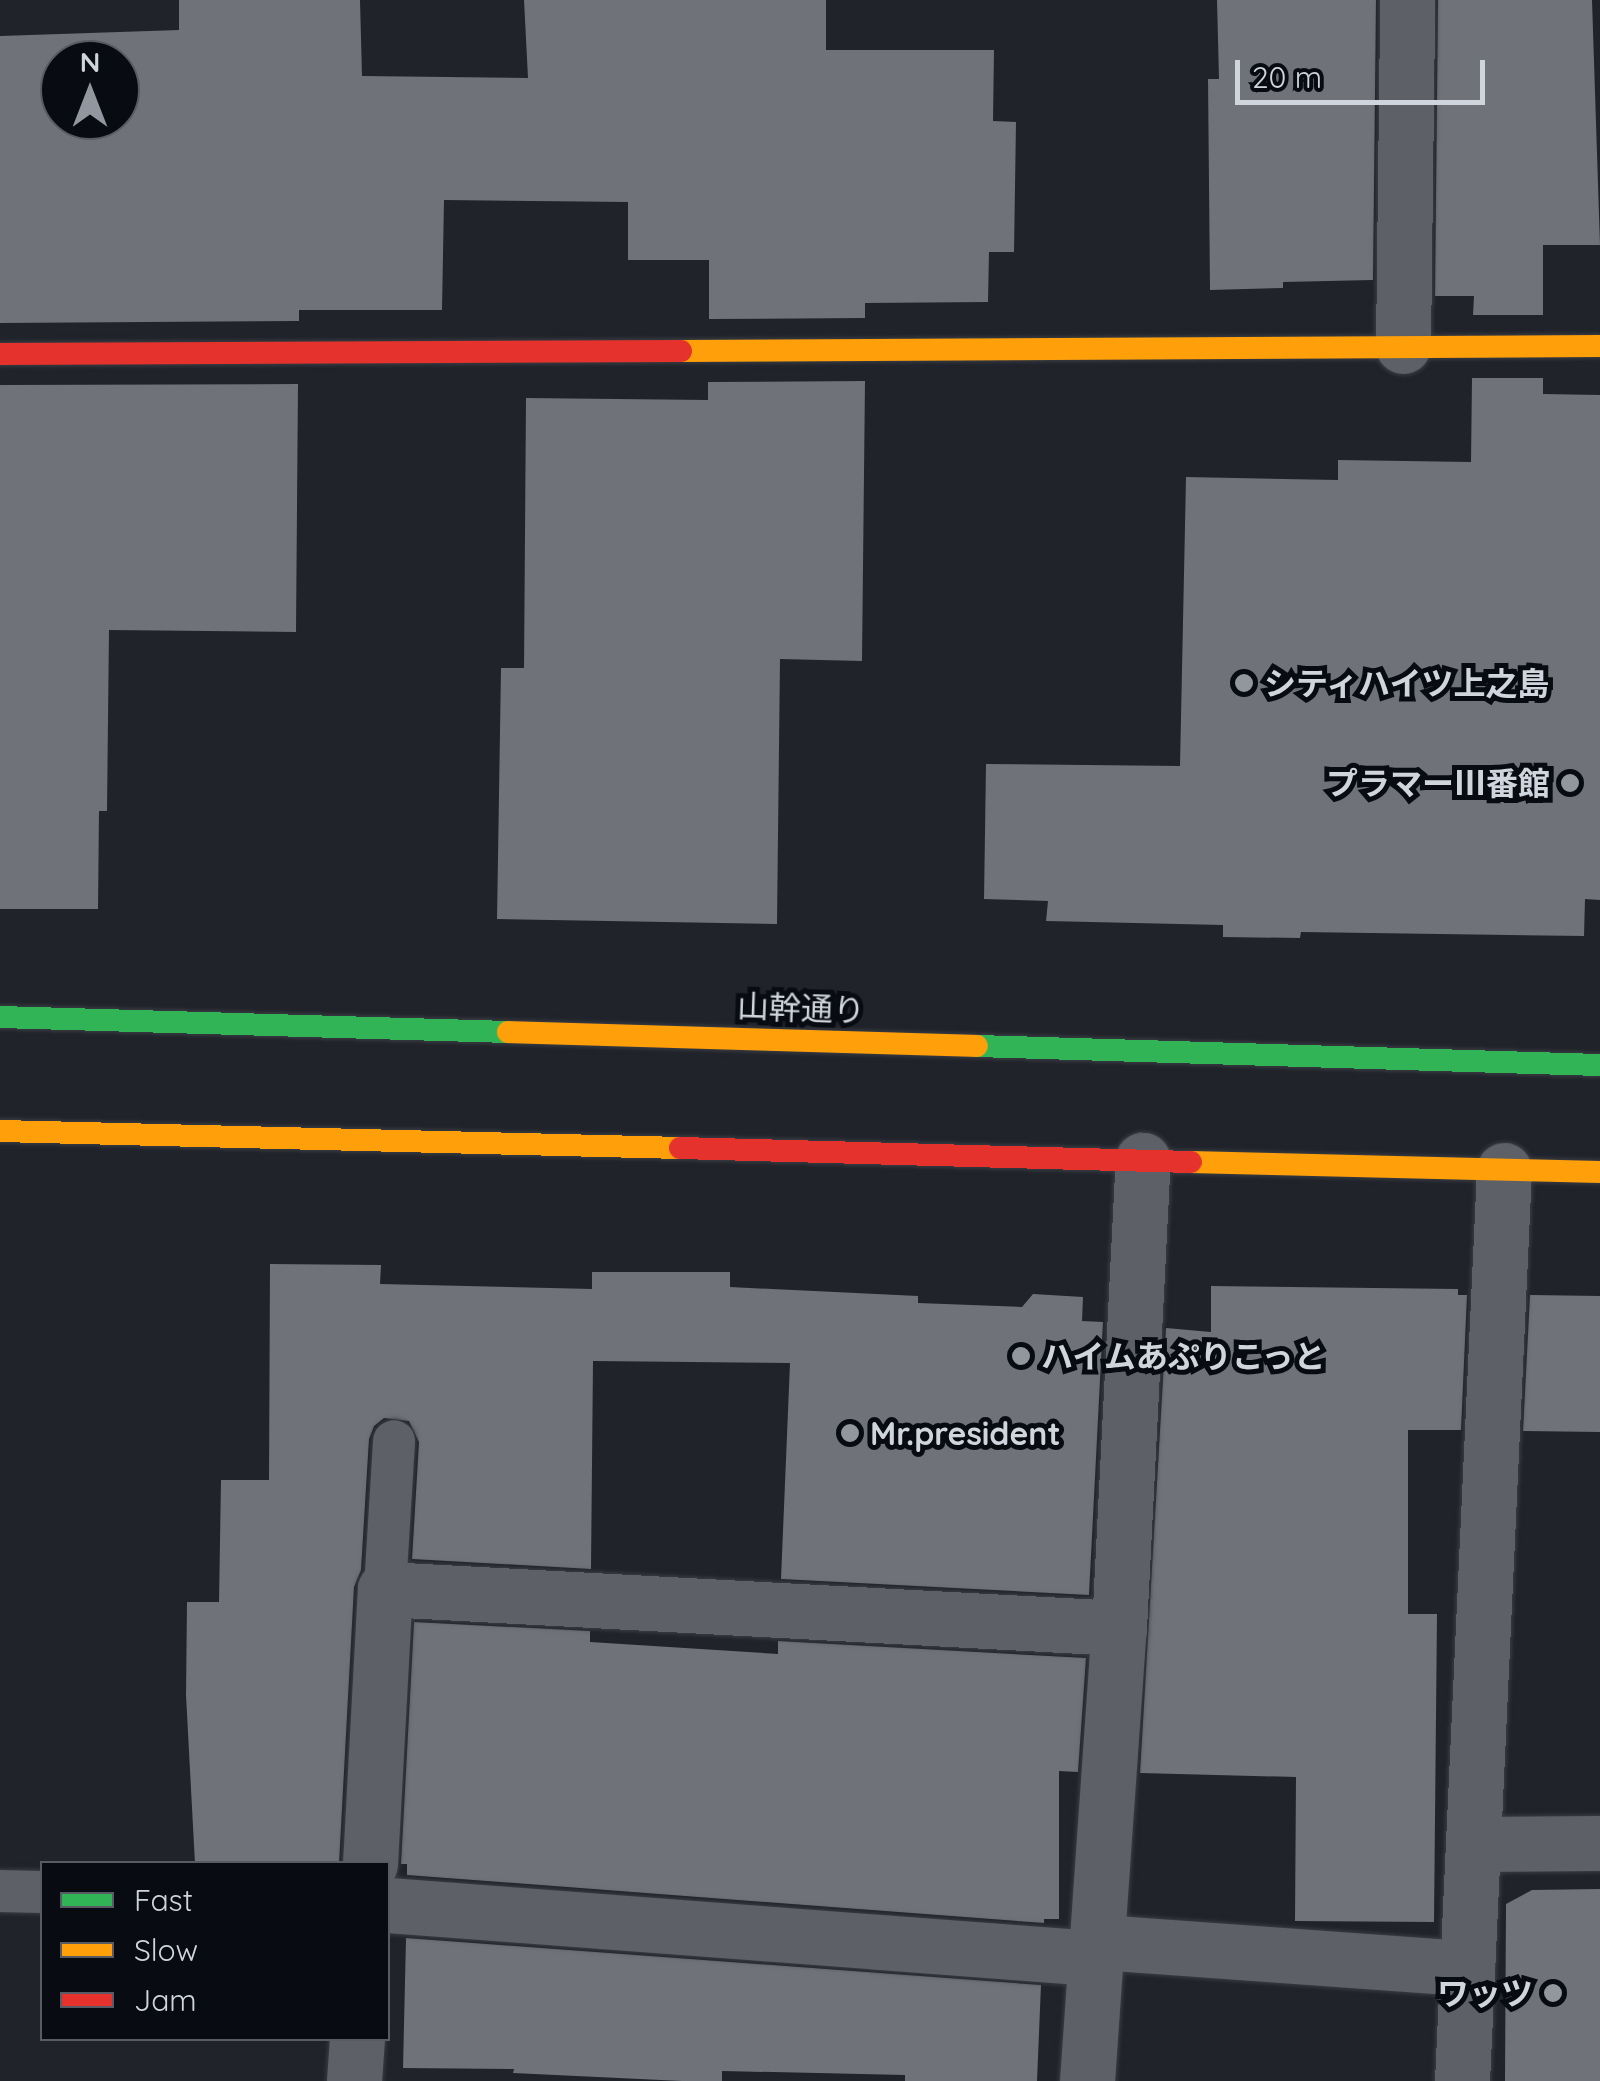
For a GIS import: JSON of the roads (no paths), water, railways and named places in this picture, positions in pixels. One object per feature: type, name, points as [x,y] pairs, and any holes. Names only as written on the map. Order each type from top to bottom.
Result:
[{"type":"street","points":[[1403,346],[1406,0]]},
{"type":"street","points":[[0,354],[1600,346]]},
{"type":"street","name":"山幹通り","points":[[0,1017],[1600,1065]]},
{"type":"street","points":[[0,1131],[1600,1172]]},
{"type":"street","points":[[1087,2081],[1118,1628],[1142,1160]]},
{"type":"street","points":[[1462,2081],[1504,1170]]},
{"type":"street","points":[[370,1861],[385,1590],[1118,1628]]},
{"type":"street","points":[[1473,1844],[1600,1844]]},
{"type":"street","points":[[390,1906],[1080,1957],[1114,1943],[1468,1968]]},
{"type":"street","points":[[354,2081],[357,2041]]},
{"type":"lane","points":[[385,1590],[394,1441]]},
{"type":"lane","points":[[0,1890],[40,1892]]},
{"type":"place","name":"シティハイツ上之島","points":[[1244,683]]},
{"type":"place","name":"プラマーⅢ番館","points":[[1570,783]]},
{"type":"place","name":"ハイムあぷりこっと","points":[[1021,1356]]},
{"type":"place","name":"Mr.president","points":[[850,1433]]},
{"type":"place","name":"ワッツ","points":[[1553,1993]]}]
